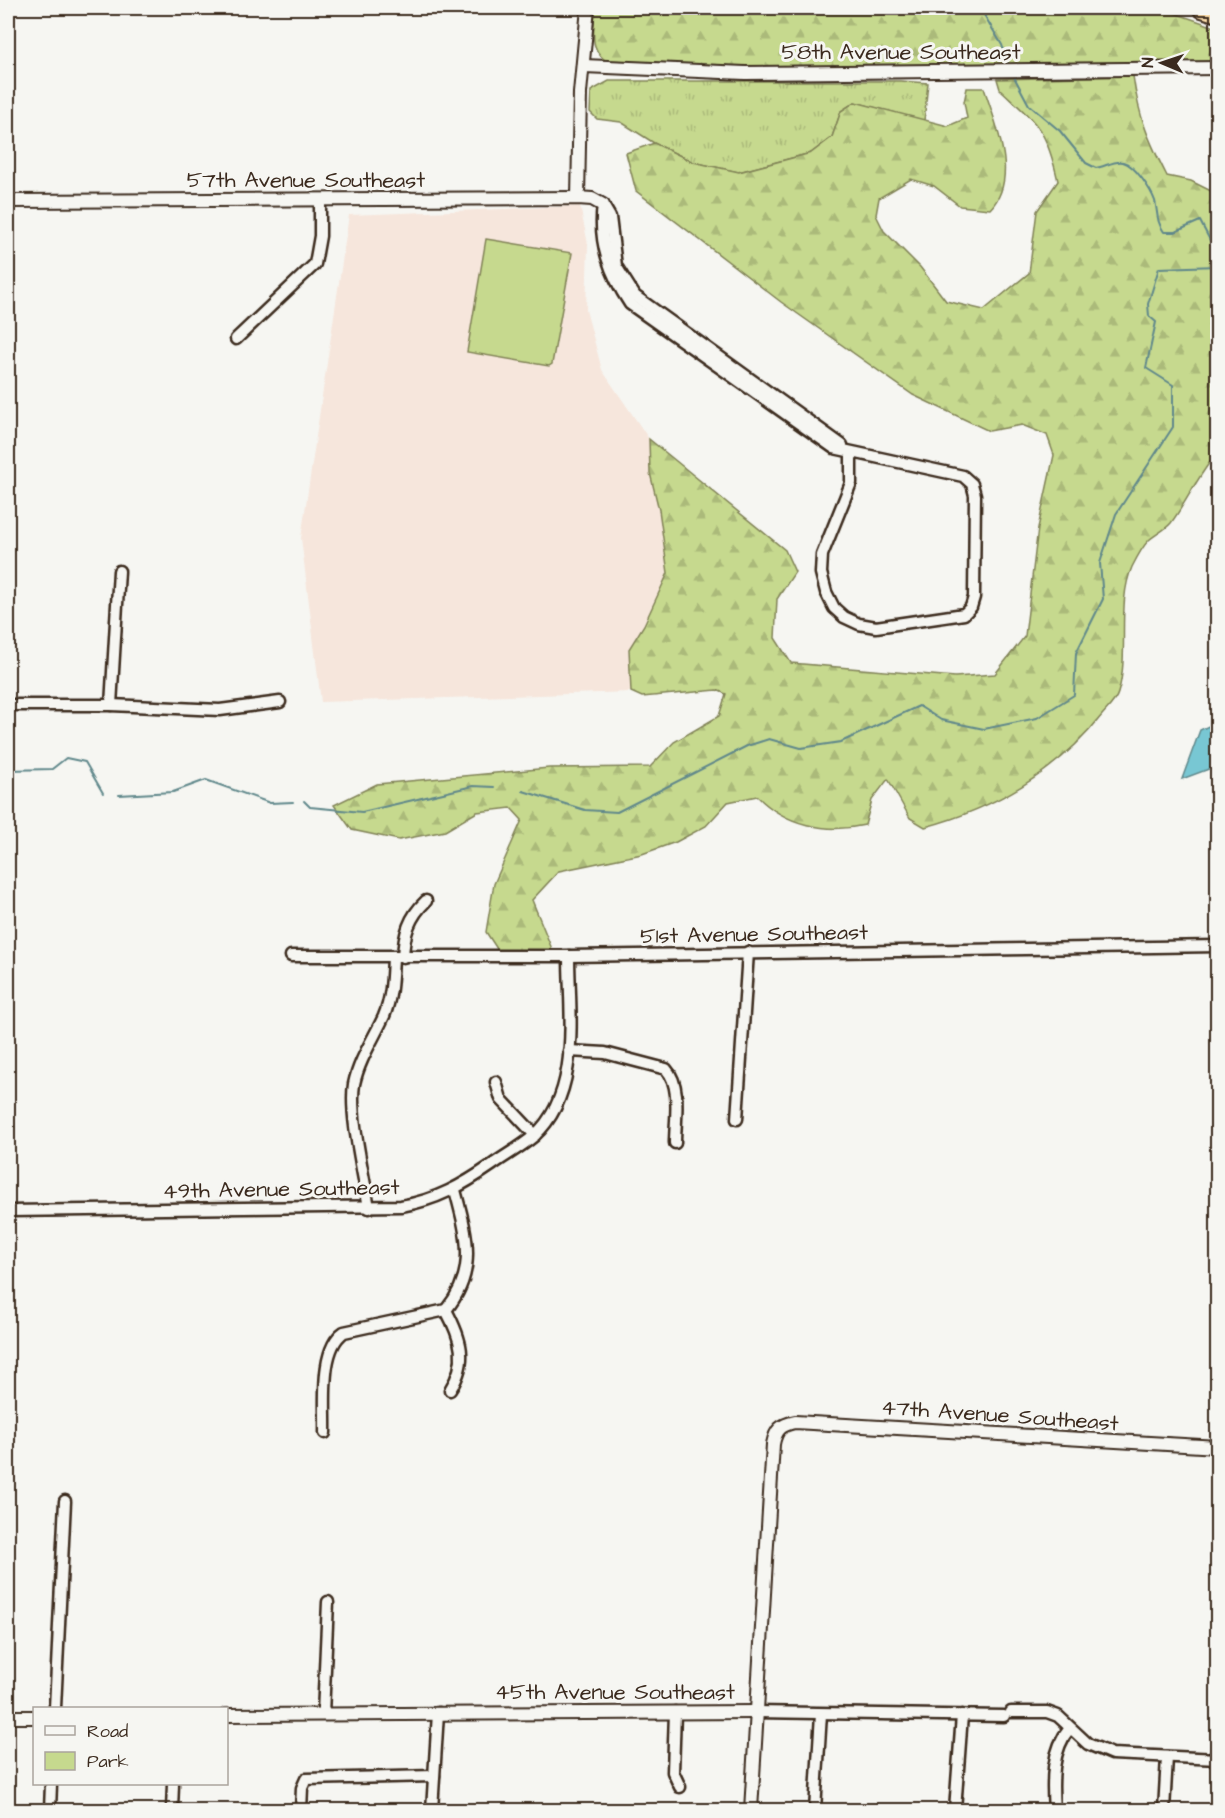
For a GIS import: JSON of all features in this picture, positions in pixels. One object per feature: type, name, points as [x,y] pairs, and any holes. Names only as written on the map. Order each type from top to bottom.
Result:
[{"type":"highway","points":[[1202,8],[1218,13]]},
{"type":"street","points":[[578,198],[580,93],[588,8]]},
{"type":"street","name":"58th Avenue Southeast","points":[[584,66],[734,73],[1218,68]]},
{"type":"street","name":"57th Avenue Southeast","points":[[8,201],[592,199],[603,205],[604,249],[613,279],[630,304],[706,353],[771,399],[834,448],[851,454],[868,454],[940,470],[963,476],[972,484],[975,495],[974,597],[971,608],[964,614],[876,627],[857,624],[834,608],[826,592],[821,573],[822,555],[851,483],[851,454]]},
{"type":"street","points":[[236,339],[315,264],[320,237],[320,200]]},
{"type":"street","points":[[111,705],[119,571]]},
{"type":"street","points":[[8,705],[111,705],[220,710],[280,702]]},
{"type":"street","points":[[369,1208],[356,1125],[354,1085],[360,1065],[385,1014],[398,957],[413,913],[426,901]]},
{"type":"street","name":"51st Avenue Southeast","points":[[291,956],[569,956],[1218,946]]},
{"type":"street","points":[[737,1119],[748,952]]},
{"type":"street","points":[[496,1082],[501,1099],[535,1135],[550,1114],[560,1094],[569,1051],[569,956]]},
{"type":"street","points":[[569,1051],[605,1053],[666,1069],[672,1076],[675,1086],[675,1143]]},
{"type":"street","name":"49th Avenue Southeast","points":[[8,1211],[369,1208],[425,1202],[455,1190],[535,1135]]},
{"type":"street","points":[[325,1433],[328,1356],[336,1338],[344,1332],[446,1310],[459,1293],[467,1258],[466,1234],[455,1190]]},
{"type":"street","points":[[446,1310],[459,1336],[461,1354],[459,1376],[450,1390]]},
{"type":"street","name":"47th Avenue Southeast","points":[[756,1712],[773,1444],[775,1433],[780,1426],[795,1422],[1218,1447]]},
{"type":"street","points":[[55,1707],[65,1501]]},
{"type":"street","points":[[323,1714],[328,1602]]},
{"type":"street","points":[[675,1712],[673,1772],[680,1787]]},
{"type":"street","points":[[751,1810],[756,1712]]},
{"type":"street","name":"45th Avenue Southeast","points":[[228,1715],[756,1712],[962,1715],[1047,1712],[1059,1718],[1088,1744],[1112,1754],[1218,1759]]},
{"type":"street","points":[[432,1810],[438,1713]]},
{"type":"street","points":[[815,1810],[821,1714]]},
{"type":"street","points":[[956,1810],[962,1715]]},
{"type":"street","points":[[8,1717],[33,1717]]},
{"type":"street","points":[[1054,1810],[1055,1758],[1059,1742],[1070,1728]]},
{"type":"street","points":[[1164,1810],[1167,1757]]},
{"type":"street","points":[[301,1810],[302,1788],[306,1779],[434,1776]]},
{"type":"street","points":[[50,1810],[51,1785]]},
{"type":"street","points":[[172,1810],[173,1785]]},
{"type":"shaded area","points":[[580,206],[588,244],[586,310],[602,370],[649,439],[650,473],[659,510],[668,573],[644,625],[629,649],[631,692],[321,702],[301,538],[349,215]]},
{"type":"green space","points":[[595,8],[1160,8],[1218,28],[1217,63],[991,69],[613,66],[599,54],[596,48],[593,34]]},
{"type":"green space","points":[[1133,76],[1145,128],[1167,176],[1191,181],[1217,194],[1217,463],[1210,462],[1171,523],[1149,540],[1132,567],[1125,597],[1123,662],[1117,696],[1085,735],[1045,771],[1022,786],[975,810],[925,827],[910,818],[888,779],[872,800],[865,825],[836,828],[807,825],[780,814],[757,796],[728,802],[706,826],[676,842],[642,854],[559,871],[532,900],[554,954],[501,955],[486,932],[494,884],[522,820],[511,808],[477,812],[445,831],[399,840],[352,830],[334,805],[377,784],[549,768],[650,767],[674,742],[719,716],[726,694],[717,690],[642,697],[631,692],[629,649],[644,625],[668,573],[659,510],[650,473],[649,439],[785,550],[795,572],[777,599],[775,638],[791,663],[955,677],[995,674],[1025,636],[1038,528],[1054,455],[1047,435],[1022,425],[989,431],[913,395],[781,302],[636,191],[626,153],[654,143],[693,162],[739,172],[811,153],[832,137],[841,111],[855,102],[948,126],[967,118],[964,102],[967,88],[984,88],[999,134],[1004,167],[999,196],[990,209],[960,206],[934,186],[911,179],[879,198],[876,215],[884,231],[920,267],[946,301],[984,310],[1029,273],[1037,211],[1058,181],[1049,149],[1039,129],[1000,89],[997,79]]},
{"type":"green space","points":[[609,81],[900,81],[928,83],[924,121],[855,102],[841,111],[832,137],[811,153],[738,172],[693,162],[654,143],[621,122],[597,119],[590,112],[591,91]]},
{"type":"green space","points":[[486,239],[572,253],[552,364],[549,366],[467,352]]},
{"type":"water","points":[[1217,724],[1217,766],[1182,779],[1200,730]]},
{"type":"waterway","points":[[980,8],[1002,45],[1009,67]]},
{"type":"waterway","points":[[1013,75],[1029,105],[1060,131],[1086,163],[1096,168],[1123,162],[1137,173],[1153,196],[1158,221],[1164,232],[1175,232],[1200,221],[1214,248],[1218,249]]},
{"type":"waterway","points":[[523,791],[585,810],[617,812],[747,746],[769,739],[801,748],[841,742],[919,706],[941,720],[984,729],[1037,718],[1074,695],[1076,653],[1103,599],[1100,563],[1116,514],[1173,427],[1173,385],[1146,368],[1156,322],[1149,316],[1148,304],[1159,268],[1218,266]]},
{"type":"waterway","points":[[8,770],[52,769],[66,758],[85,762],[103,793]]},
{"type":"waterway","points":[[119,795],[173,792],[206,780],[270,803],[293,802]]},
{"type":"waterway","points":[[304,801],[310,807],[362,812],[473,786],[494,787]]}]
